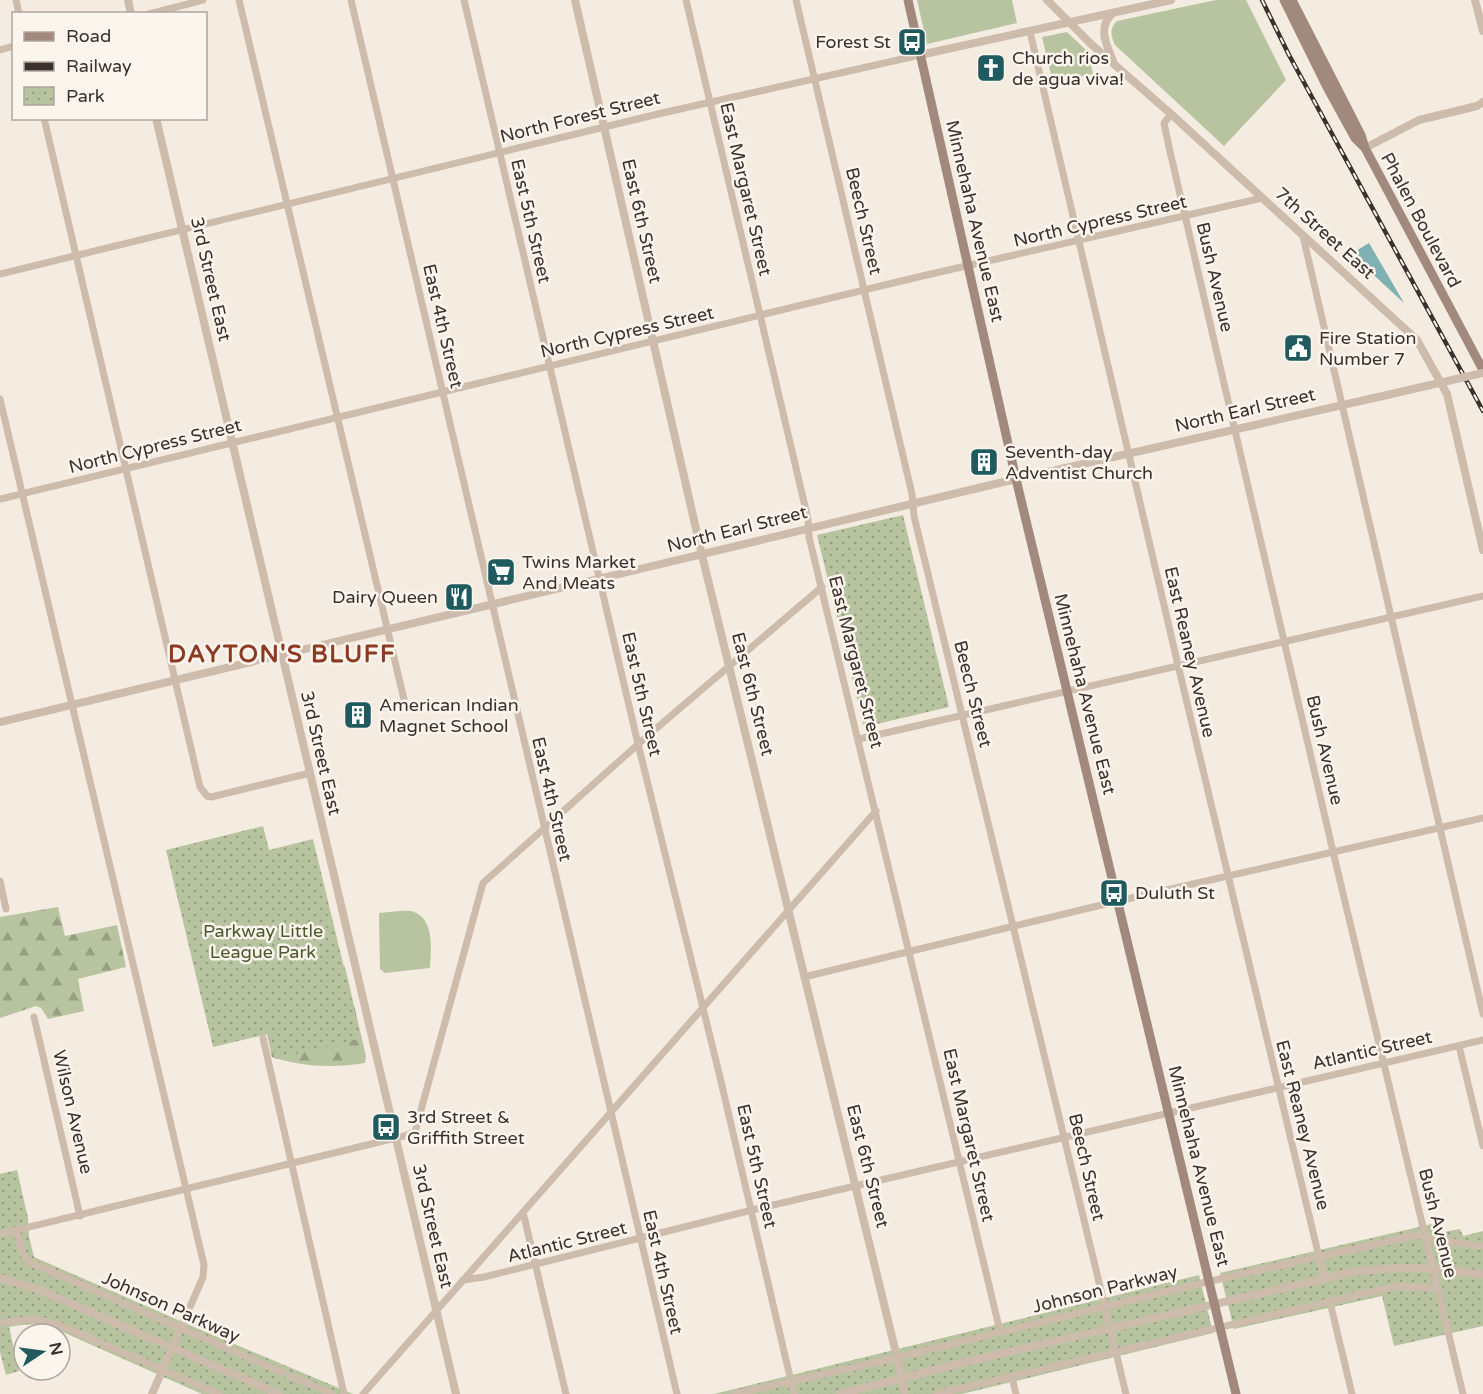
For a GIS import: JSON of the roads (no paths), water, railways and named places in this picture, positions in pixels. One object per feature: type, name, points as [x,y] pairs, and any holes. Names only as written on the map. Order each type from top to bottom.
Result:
[{"type":"main road","name":"Minnehaha Avenue East","points":[[908,0],[1016,479],[1236,1394]]},
{"type":"main road","name":"Phalen Boulevard","points":[[1284,0],[1327,87],[1355,138],[1365,148]]},
{"type":"main road","name":"Phalen Boulevard","points":[[1292,0],[1362,135],[1365,148],[1483,372]]},
{"type":"street","points":[[157,12],[203,0]]},
{"type":"street","points":[[239,0],[406,708]]},
{"type":"street","name":"East 4th Street","points":[[351,0],[677,1394]]},
{"type":"street","name":"East 5th Street","points":[[464,0],[638,744],[752,1210],[794,1394]]},
{"type":"street","name":"East 6th Street","points":[[575,0],[702,555],[905,1394]]},
{"type":"street","name":"East Margaret Street","points":[[686,0],[822,587],[1000,1331]]},
{"type":"street","name":"Beech Street","points":[[796,0],[914,504],[914,516],[1126,1394]]},
{"type":"street","name":"7th Street East","points":[[1047,0],[1114,64],[1403,326],[1422,347],[1447,394],[1483,550]]},
{"type":"street","name":"North Forest Street","points":[[0,274],[710,103],[1113,13],[1135,4],[1171,0]]},
{"type":"street","points":[[1475,0],[1483,32]]},
{"type":"street","points":[[1113,13],[1106,21],[1104,38],[1114,64]]},
{"type":"street","name":"East Reaney Avenue","points":[[1030,32],[1324,1278]]},
{"type":"street","points":[[1365,148],[1419,120],[1477,106],[1483,102]]},
{"type":"street","name":"Bush Avenue","points":[[1171,114],[1164,123],[1283,641],[1463,1394]]},
{"type":"street","points":[[44,120],[201,787],[207,796],[215,797],[310,773]]},
{"type":"street","name":"3rd Street East","points":[[156,120],[456,1394]]},
{"type":"street","name":"North Cypress Street","points":[[0,499],[653,340],[1262,198]]},
{"type":"street","points":[[1303,236],[1438,828],[1483,1014]]},
{"type":"street","name":"North Earl Street","points":[[0,722],[1016,479],[1483,372]]},
{"type":"street","points":[[0,399],[204,1265],[203,1277],[152,1394]]},
{"type":"street","points":[[0,1234],[413,1134],[417,1129],[483,883],[638,744],[822,587]]},
{"type":"street","points":[[859,739],[1483,596]]},
{"type":"street","points":[[363,1394],[876,811]]},
{"type":"street","points":[[804,977],[1118,901],[1483,818]]},
{"type":"street","points":[[0,881],[6,909]]},
{"type":"street","name":"Wilson Avenue","points":[[34,1017],[80,1216]]},
{"type":"street","points":[[262,1038],[344,1394]]},
{"type":"street","name":"Atlantic Street","points":[[463,1280],[535,1265],[959,1161],[1483,1040]]},
{"type":"street","points":[[1459,1046],[1483,1146]]},
{"type":"street","points":[[523,1212],[566,1394]]},
{"type":"street","name":"Johnson Parkway","points":[[16,1230],[23,1254],[29,1262],[332,1394]]},
{"type":"street","name":"Johnson Parkway","points":[[735,1394],[1210,1281],[1417,1235],[1483,1246]]},
{"type":"street","points":[[840,1394],[1215,1303],[1372,1269],[1434,1268],[1483,1275]]},
{"type":"street","name":"Johnson Parkway","points":[[0,1278],[35,1288],[279,1394]]},
{"type":"street","points":[[937,1394],[1379,1290],[1402,1286],[1438,1289]]},
{"type":"street","points":[[1330,1302],[1352,1394]]},
{"type":"street","points":[[0,1323],[26,1320],[45,1321],[219,1394]]},
{"type":"street","points":[[1012,1377],[1016,1394]]},
{"type":"water","points":[[1369,243],[1404,303],[1351,254]]},
{"type":"railway","points":[[1262,0],[1289,55],[1483,411]]},
{"type":"place","name":"Forest St","points":[[912,42]]},
{"type":"place","name":"Church rios de agua viva!","points":[[991,68]]},
{"type":"place","name":"Fire Station Number 7","points":[[1298,348]]},
{"type":"place","name":"Seventh-day Adventist Church","points":[[984,462]]},
{"type":"place","name":"Twins Market And Meats","points":[[501,572]]},
{"type":"place","name":"Dairy Queen","points":[[459,597]]},
{"type":"place","name":"American Indian Magnet School","points":[[358,715]]},
{"type":"place","name":"Duluth St","points":[[1114,893]]},
{"type":"place","name":"3rd Street & Griffith Street","points":[[386,1127]]},
{"type":"district","name":"DAYTON'S BLUFF","points":[[282,654]]},
{"type":"park label","name":"Parkway Little League Park","points":[[263,941]]}]
